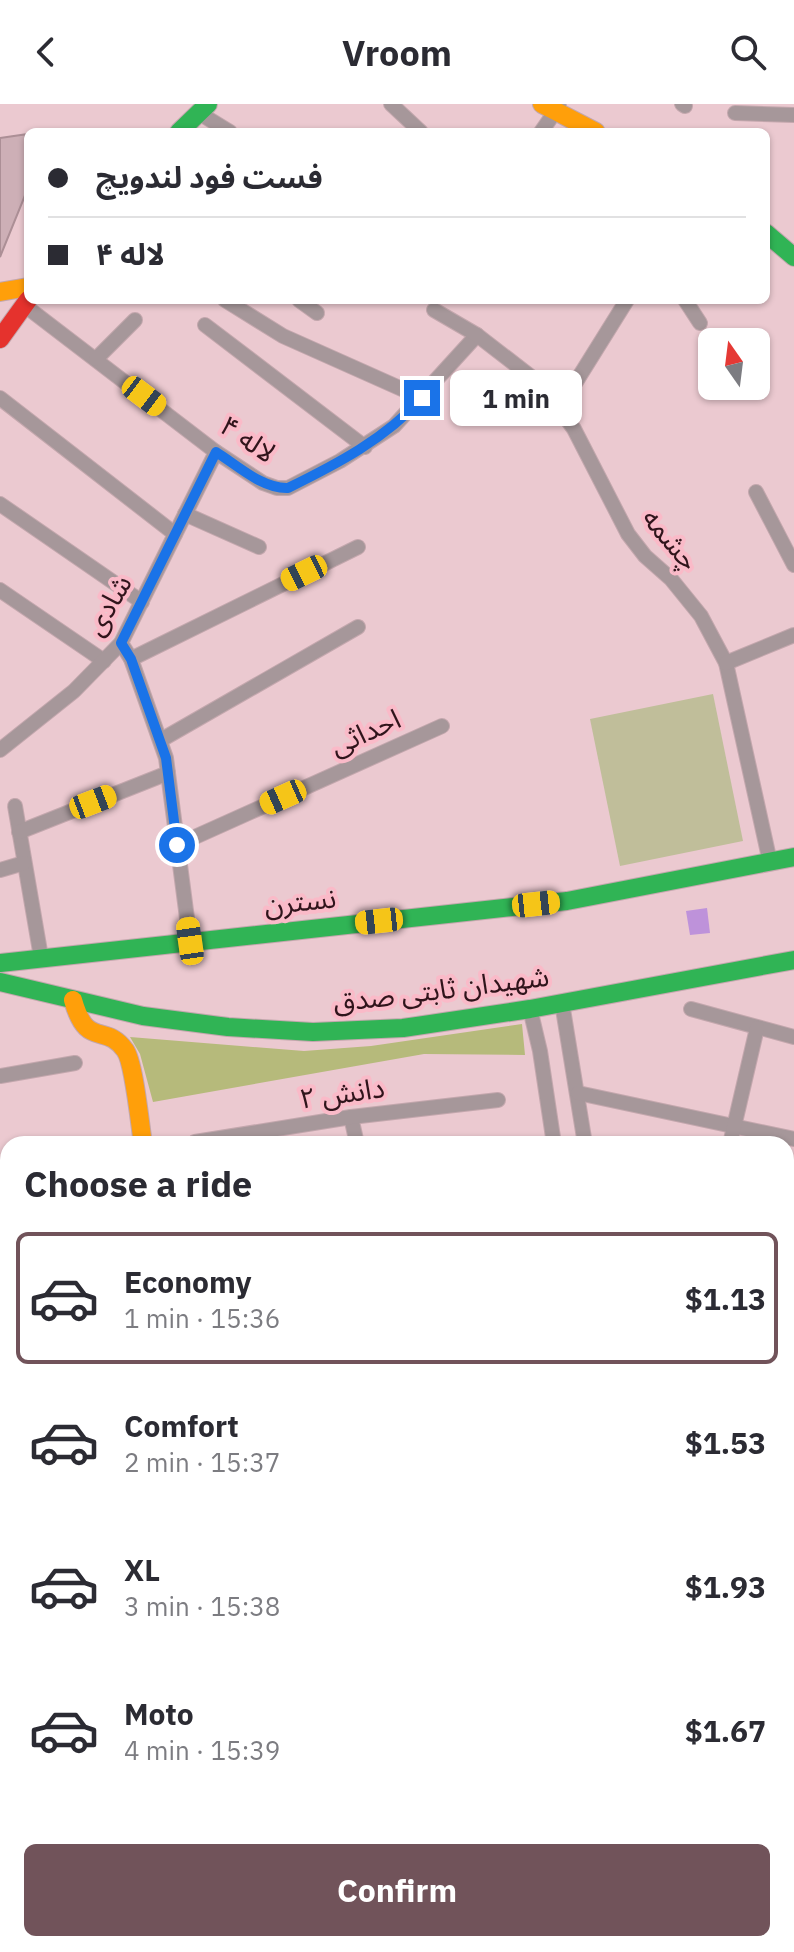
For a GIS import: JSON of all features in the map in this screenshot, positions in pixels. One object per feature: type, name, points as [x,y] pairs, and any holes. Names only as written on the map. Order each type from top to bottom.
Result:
[{"type":"street","points":[[391,104],[417,128]]},
{"type":"street","points":[[543,128],[553,106],[589,128]]},
{"type":"street","points":[[183,128],[203,108],[226,128]]},
{"type":"street","points":[[735,113],[794,115]]},
{"type":"street","points":[[770,236],[794,257]]},
{"type":"street","points":[[0,292],[24,296]]},
{"type":"street","points":[[0,339],[24,302]]},
{"type":"street","name":"لاله ۴","points":[[35,304],[96,359],[216,452],[263,483],[277,488],[288,488],[365,447],[394,426],[477,335]]},
{"type":"street","points":[[231,304],[283,336],[422,398]]},
{"type":"street","points":[[305,304],[317,313]]},
{"type":"street","points":[[559,409],[625,304]]},
{"type":"street","points":[[688,304],[700,323]]},
{"type":"street","name":"چشمه","points":[[434,310],[477,335],[543,386],[574,429],[628,534],[701,616],[726,663],[770,862]]},
{"type":"street","points":[[96,359],[135,320]]},
{"type":"street","points":[[205,325],[365,447]]},
{"type":"street","points":[[0,398],[175,534]]},
{"type":"street","name":"شادی","points":[[0,750],[74,691],[121,643],[216,452]]},
{"type":"street","points":[[756,492],[794,565]]},
{"type":"street","points":[[0,504],[142,602]]},
{"type":"street","points":[[185,514],[259,547]]},
{"type":"street","points":[[131,659],[358,547]]},
{"type":"street","points":[[0,590],[104,661]]},
{"type":"street","points":[[161,740],[358,627]]},
{"type":"street","points":[[726,663],[794,635]]},
{"type":"street","points":[[121,643],[131,659],[161,740],[190,941]]},
{"type":"street","name":"احداثی","points":[[177,845],[442,726]]},
{"type":"street","points":[[19,832],[168,773]]},
{"type":"street","points":[[15,806],[41,957]]},
{"type":"street","name":"نسترن","points":[[0,963],[567,901],[794,857]]},
{"type":"street","points":[[0,870],[24,863]]},
{"type":"street","name":"شهیدان ثابتی صدق","points":[[0,982],[143,1016],[313,1032],[403,1028],[530,1009],[794,960]]},
{"type":"street","points":[[73,1000],[81,1027],[118,1041],[127,1052],[142,1136]]},
{"type":"street","points":[[562,1003],[584,1136]]},
{"type":"street","points":[[530,1009],[554,1136]]},
{"type":"street","points":[[691,1009],[794,1037]]},
{"type":"street","points":[[732,1136],[757,1028]]},
{"type":"street","points":[[0,1076],[75,1063]]},
{"type":"street","points":[[578,1093],[780,1136]]},
{"type":"street","name":"دانش ۲","points":[[232,1136],[351,1117],[498,1100]]},
{"type":"street","points":[[351,1117],[355,1136]]},
{"type":"shaded area","points":[[713,694],[743,841],[620,866],[590,719]]},
{"type":"shaded area","points":[[707,908],[710,933],[690,935],[686,911]]},
{"type":"green space","points":[[522,1024],[525,1055],[424,1054],[153,1102],[140,1054],[130,1037],[304,1051],[371,1046]]},
{"type":"building","points":[[24,135],[24,198],[0,257],[0,138]]},
{"type":"traffic: fast","points":[[183,128],[208,104]]},
{"type":"traffic: fast","points":[[770,236],[794,257]]},
{"type":"traffic: fast","points":[[0,963],[567,901],[794,857]]},
{"type":"traffic: fast","points":[[0,982],[143,1016],[228,1027],[313,1032],[403,1028],[530,1009],[794,960]]},
{"type":"traffic: slow","points":[[542,104],[588,128]]},
{"type":"traffic: slow","points":[[0,292],[24,288]]},
{"type":"traffic: slow","points":[[73,1000],[84,1025],[110,1037],[125,1050],[134,1080],[142,1136]]},
{"type":"traffic: jam","points":[[0,339],[25,304]]},
{"type":"route","points":[[177,845],[166,758],[131,659],[121,643],[216,452],[263,483],[288,488],[365,447],[394,426],[422,398]]}]
